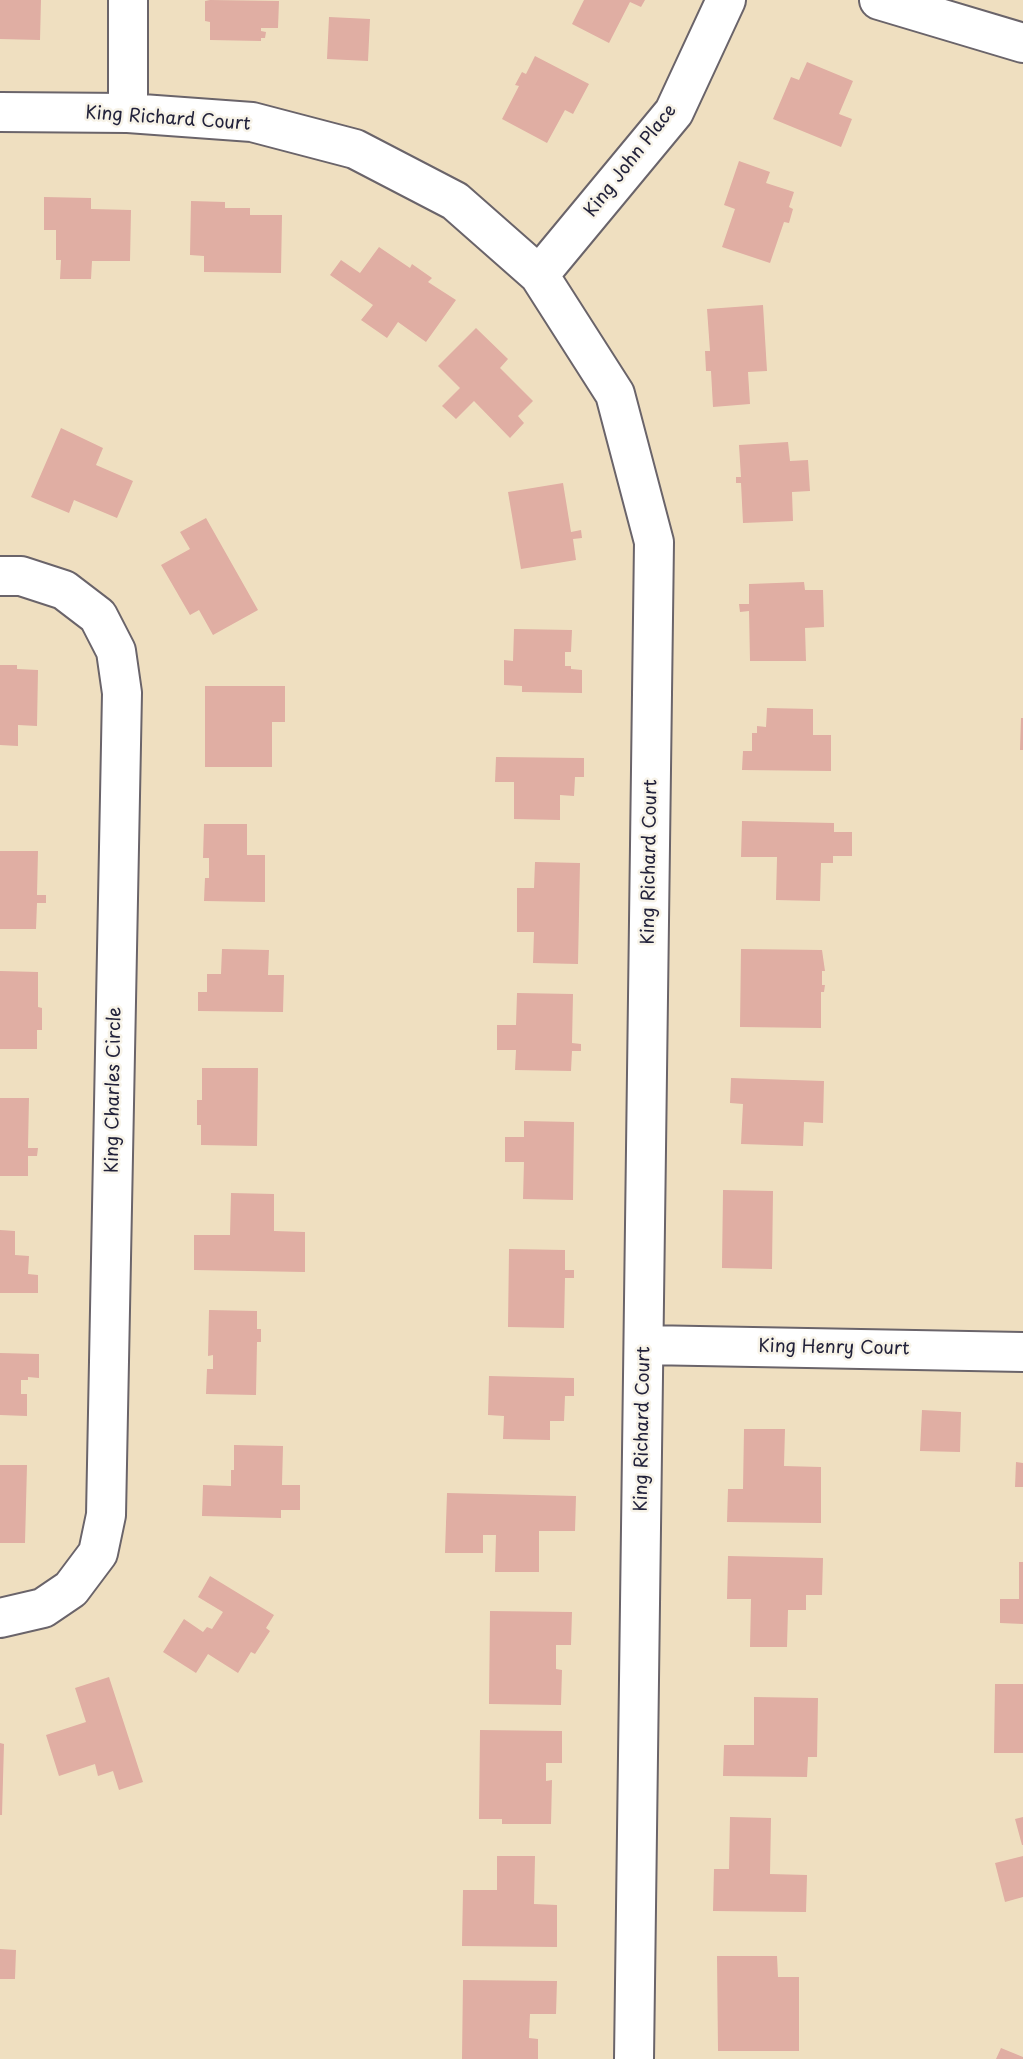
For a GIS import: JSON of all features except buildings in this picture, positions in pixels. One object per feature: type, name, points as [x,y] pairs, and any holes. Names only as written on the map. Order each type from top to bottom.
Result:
[{"type":"street","points":[[128,0],[128,113]]},
{"type":"street","name":"King John Place","points":[[539,275],[674,112],[726,0]]},
{"type":"street","points":[[879,0],[1023,43]]},
{"type":"street","name":"King Richard Court","points":[[0,112],[128,113],[252,122],[355,149],[455,201],[539,275],[615,394],[654,542],[634,2059]]},
{"type":"street","name":"King Charles Circle","points":[[0,576],[21,576],[64,590],[98,616],[116,651],[122,693],[106,1515],[98,1553],[71,1588],[43,1608],[0,1618]]},
{"type":"street","name":"King Henry Court","points":[[645,1345],[1023,1352]]}]
